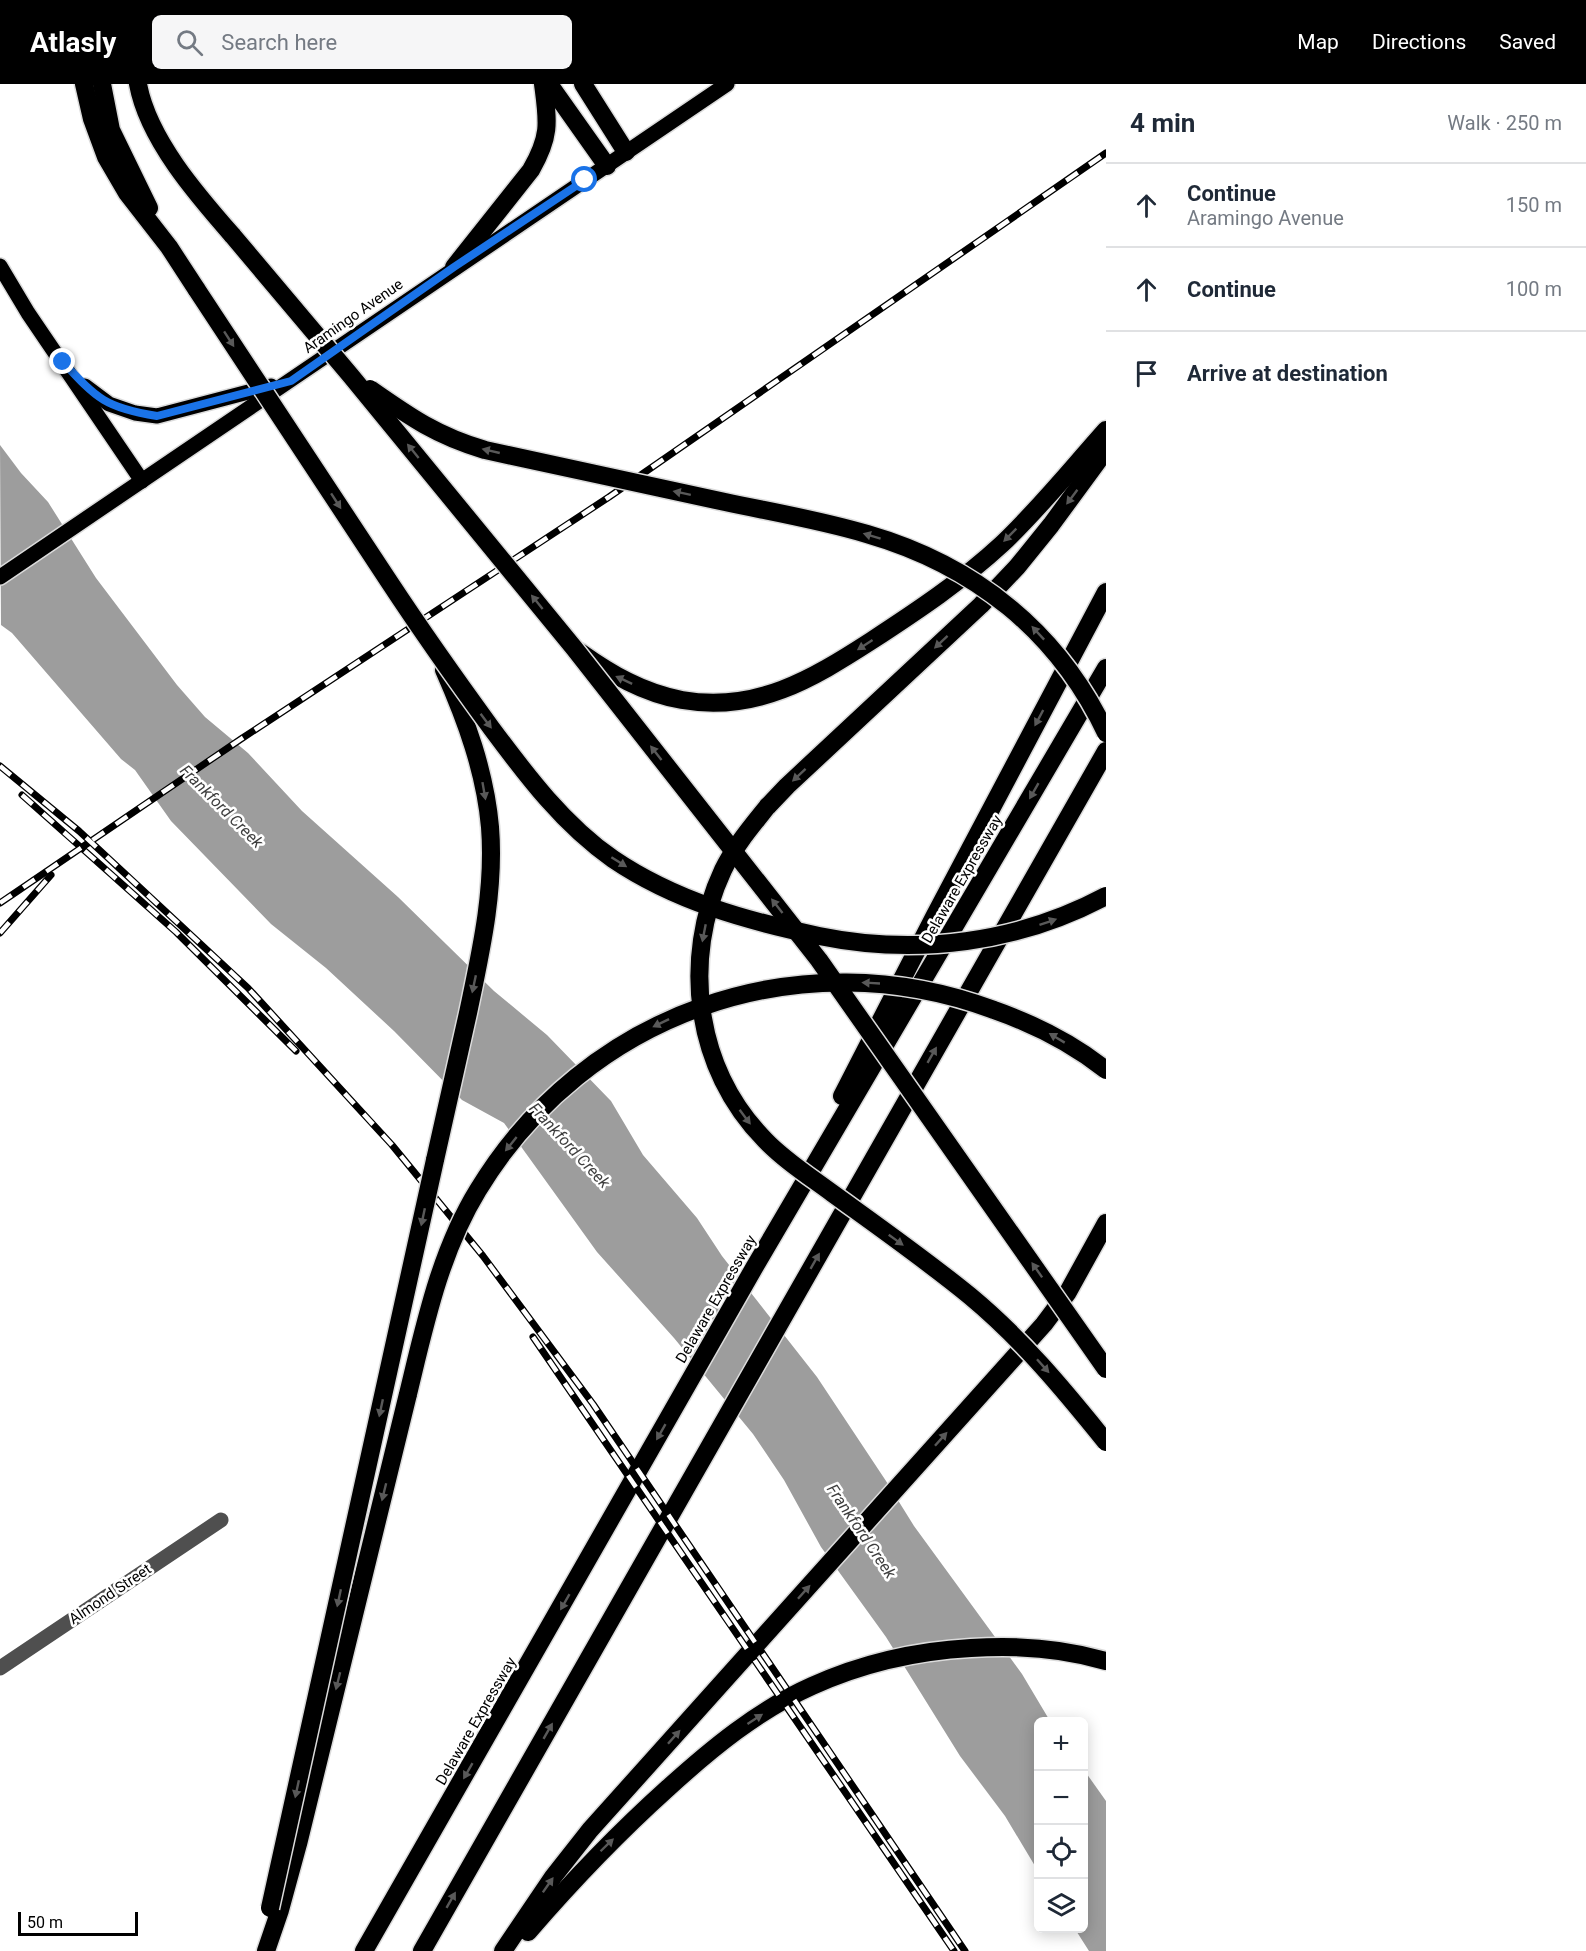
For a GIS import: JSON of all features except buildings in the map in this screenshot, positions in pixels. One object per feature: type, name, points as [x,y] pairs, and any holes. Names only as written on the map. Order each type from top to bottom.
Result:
[{"type":"highway","points":[[84,84],[92,119],[106,157],[127,193],[169,247],[439,657],[521,768],[548,800],[578,830],[612,858],[648,880],[690,900],[738,917],[836,939],[883,944],[924,945],[966,942],[1009,934],[1049,922],[1106,896]]},
{"type":"highway","points":[[102,84],[111,130],[124,161],[169,247]]},
{"type":"highway","points":[[138,84],[147,116],[194,191],[351,376],[573,648],[819,960],[1106,1369]]},
{"type":"highway","points":[[454,267],[531,170],[541,154],[549,125],[543,84]]},
{"type":"highway","points":[[549,84],[607,166]]},
{"type":"highway","points":[[583,84],[626,152]]},
{"type":"highway","points":[[351,376],[410,417],[454,441],[485,450],[836,526],[897,544],[927,556],[987,590],[1015,610],[1036,630],[1077,681],[1106,734]]},
{"type":"highway","points":[[573,648],[612,674],[660,694],[682,700],[733,701],[775,693],[806,681],[931,601],[1002,544],[1106,430]]},
{"type":"highway","points":[[1106,450],[1051,525],[1017,567],[981,605],[767,807],[735,849],[723,870],[707,917],[698,967],[699,994],[707,1039],[719,1074],[731,1098],[754,1128],[791,1163],[937,1270],[1001,1323],[1030,1351],[1106,1442]]},
{"type":"highway","points":[[754,1268],[935,915],[1106,592]]},
{"type":"highway","points":[[266,1951],[481,951],[489,904],[490,827],[485,790],[477,753],[466,719],[439,657]]},
{"type":"highway","name":"Delaware Expressway","points":[[364,1951],[754,1268],[1106,668]]},
{"type":"highway","points":[[422,1951],[1106,751]]},
{"type":"highway","points":[[259,1951],[298,1844],[424,1325],[447,1253],[461,1221],[498,1159],[542,1107],[563,1086],[620,1045],[677,1016],[742,995],[812,983],[879,984],[967,1000],[1047,1032],[1106,1070]]},
{"type":"highway","points":[[503,1951],[553,1877],[590,1830],[1044,1324],[1073,1284],[1106,1223]]},
{"type":"highway","points":[[511,1951],[596,1856],[649,1806],[720,1744],[779,1704],[811,1687],[877,1662],[915,1653],[952,1649],[991,1646],[1030,1647],[1106,1661]]},
{"type":"main road","name":"Aramingo Avenue","points":[[0,577],[727,84]]},
{"type":"main road","points":[[0,266],[28,313],[142,482]]},
{"type":"main road","points":[[63,362],[90,392],[109,404],[135,413],[157,416],[291,381]]},
{"type":"street","name":"Almond Street","points":[[0,1668],[221,1520]]},
{"type":"water","name":"Frankford Creek","points":[[0,445],[21,473],[48,502],[96,578],[177,685],[205,717],[248,753],[302,811],[398,897],[494,991],[547,1035],[611,1101],[643,1155],[697,1218],[722,1256],[817,1377],[914,1526],[1022,1674],[1048,1717],[1034,1717],[1034,1864],[1005,1816],[960,1756],[886,1637],[821,1547],[784,1480],[753,1434],[674,1338],[597,1252],[504,1123],[462,1100],[394,1031],[326,968],[271,924],[171,821],[135,770],[121,759],[12,633],[1,625]]},
{"type":"water","points":[[1088,1776],[1106,1801],[1106,1951],[1089,1951],[1078,1933],[1088,1933]]},
{"type":"railway","points":[[0,903],[241,739],[609,497],[1106,153]]},
{"type":"railway","points":[[0,766],[79,831],[248,988],[392,1145],[483,1256],[593,1404],[965,1951]]},
{"type":"railway","points":[[22,795],[176,932],[296,1051]]},
{"type":"railway","points":[[0,933],[51,875]]},
{"type":"railway","points":[[533,1337],[954,1951]]},
{"type":"route","points":[[63,362],[90,392],[109,404],[135,413],[157,416],[291,381],[454,267],[585,180]]}]
